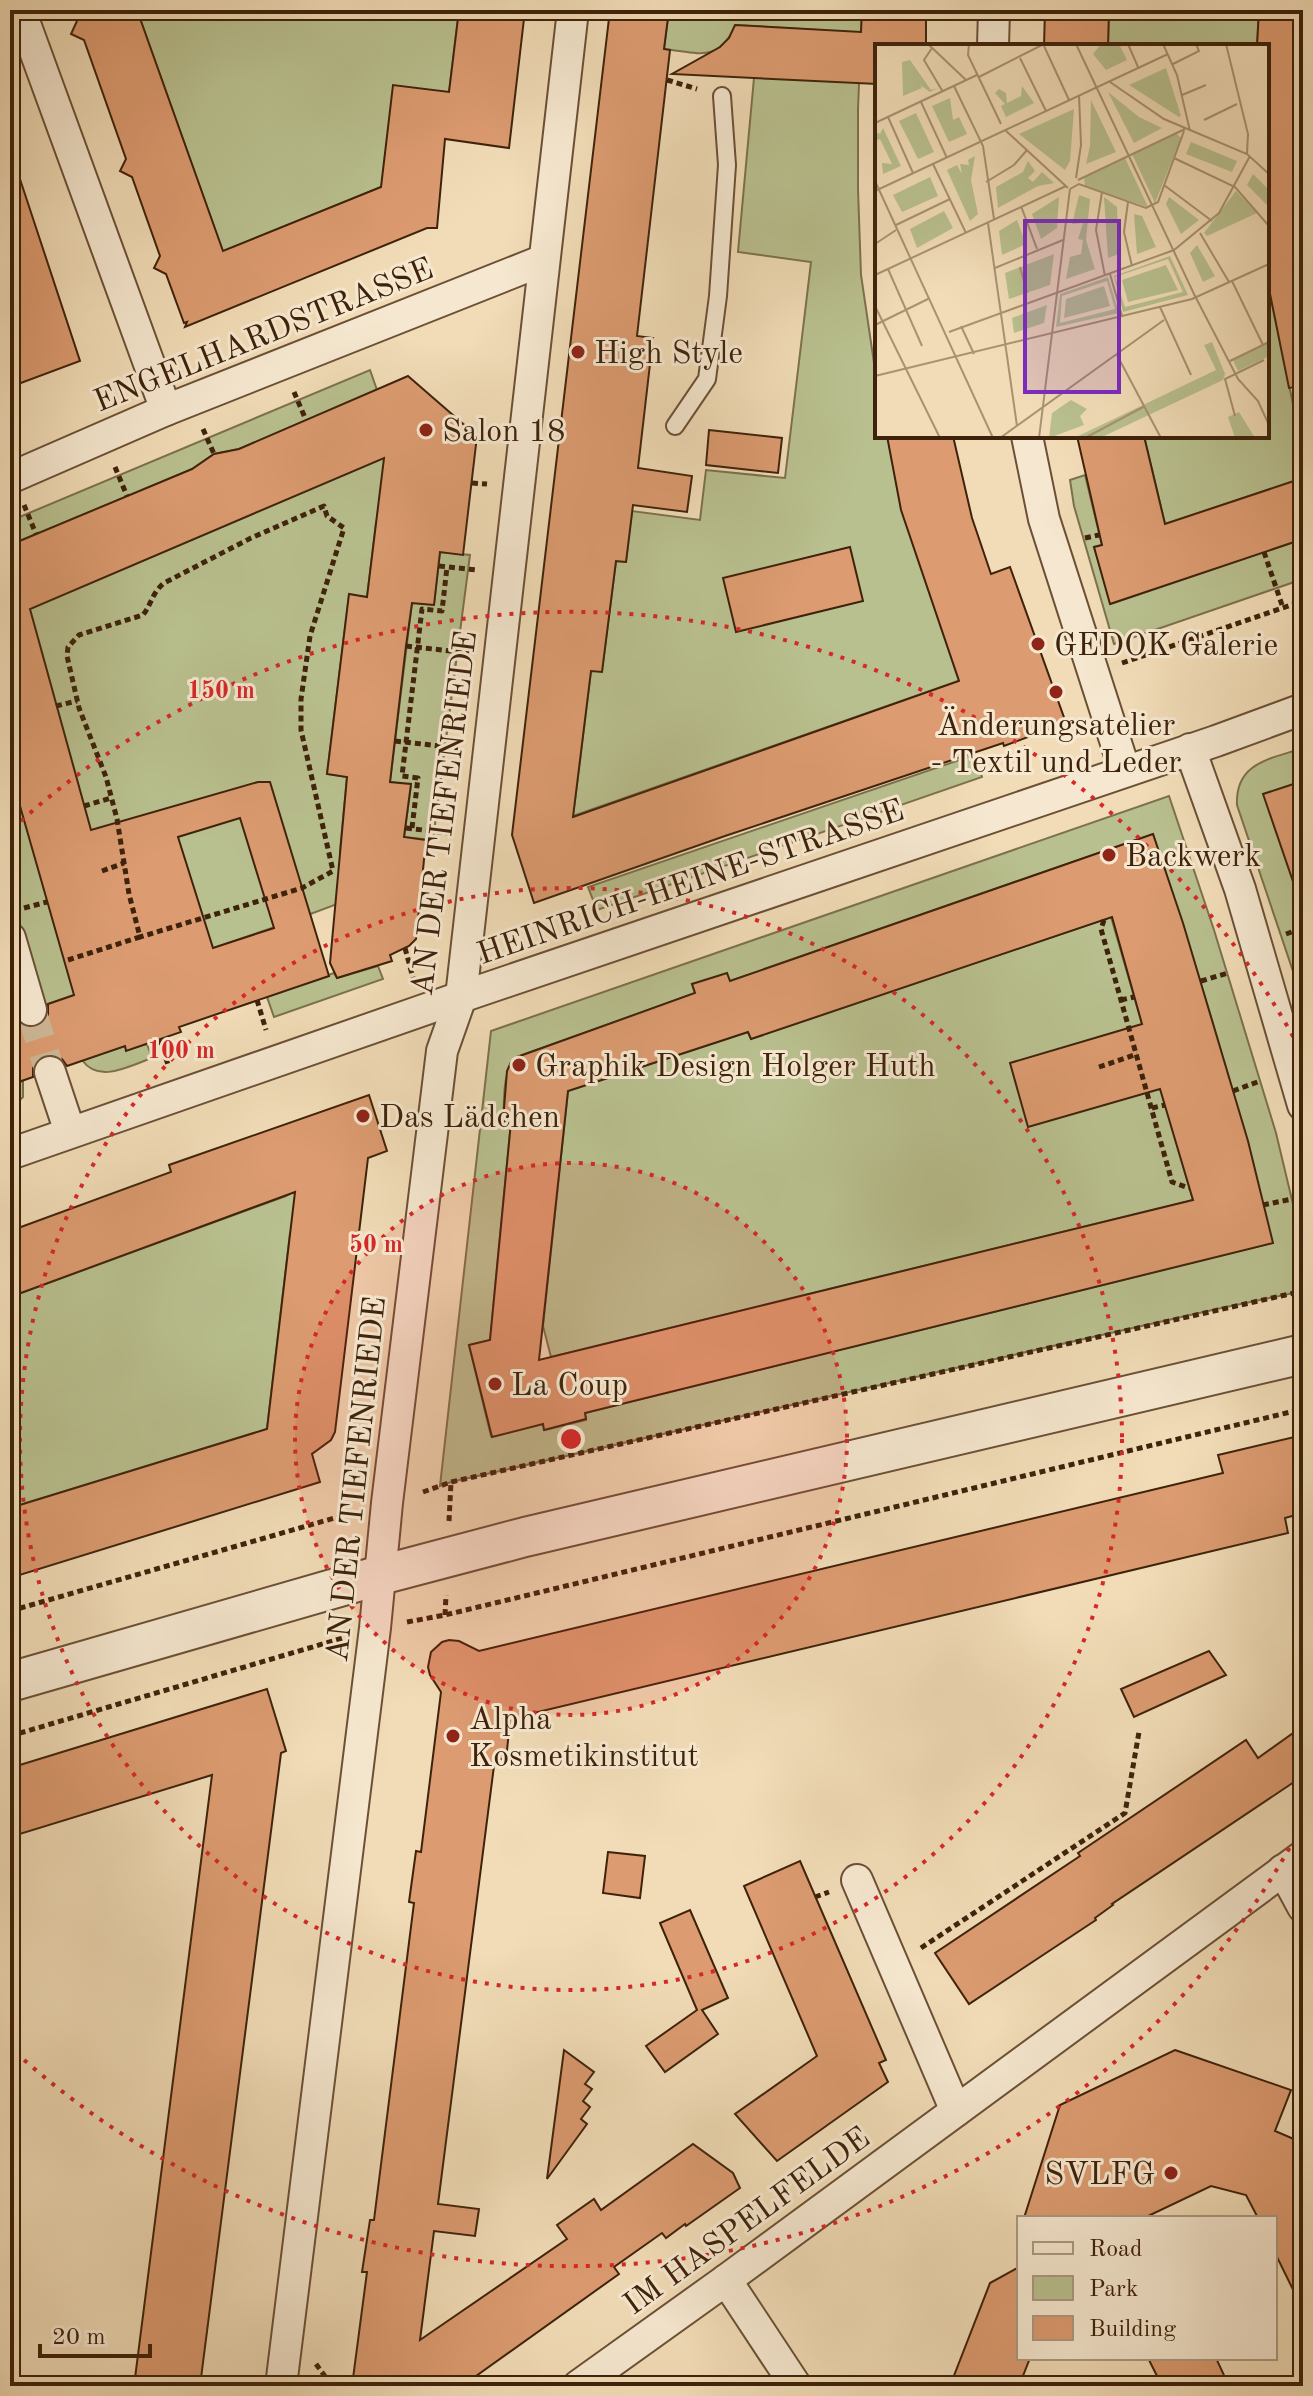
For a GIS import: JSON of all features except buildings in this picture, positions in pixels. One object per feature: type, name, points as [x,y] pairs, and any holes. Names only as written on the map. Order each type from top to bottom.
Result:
[{"type":"street","points":[[20,10],[166,410]]},
{"type":"street","name":"AN DER TIEFENRIEDE","points":[[281,2386],[375,1628],[387,1503],[442,1051],[461,997],[573,10]]},
{"type":"street","points":[[993,44],[994,10]]},
{"type":"street","name":"ENGELHARDSTRASSE","points":[[10,478],[166,410],[544,260]]},
{"type":"street","points":[[1027,438],[1044,519],[1125,771]]},
{"type":"street","name":"HEINRICH-HEINE-STRASSE","points":[[10,1154],[1303,709]]},
{"type":"street","points":[[1190,749],[1240,889],[1303,1105]]},
{"type":"street","points":[[10,938],[31,1010]]},
{"type":"street","points":[[50,1072],[70,1132]]},
{"type":"street","points":[[10,1682],[381,1575],[525,1537],[1303,1354]]},
{"type":"street","points":[[1293,1863],[1303,1907]]},
{"type":"street","name":"IM HASPELFELDE","points":[[578,2386],[1293,1863]]},
{"type":"street","points":[[857,1880],[956,2111]]},
{"type":"street","points":[[726,2280],[796,2386]]},
{"type":"lane","points":[[675,426],[707,379],[718,296],[727,165],[722,96]]},
{"type":"path","points":[[68,960],[302,888],[333,871],[301,730],[301,699],[310,636],[344,528],[327,516],[324,506],[251,538],[164,583],[155,590],[143,615],[79,635],[68,647],[67,656],[77,701],[106,777],[140,937]]},
{"type":"path","points":[[1264,552],[1283,608]]},
{"type":"path","points":[[412,828],[418,778],[402,776],[422,609],[442,611],[447,567]]},
{"type":"path","points":[[1093,673],[1303,601]]},
{"type":"path","points":[[406,646],[500,657]]},
{"type":"path","points":[[56,706],[77,701]]},
{"type":"path","points":[[395,741],[489,752]]},
{"type":"path","points":[[84,806],[111,798]]},
{"type":"path","points":[[10,811],[20,809]]},
{"type":"path","points":[[102,871],[124,863]]},
{"type":"path","points":[[1104,920],[1101,929],[1172,1182],[1189,1188]]},
{"type":"path","points":[[1282,936],[1303,928]]},
{"type":"path","points":[[1201,981],[1228,973]]},
{"type":"path","points":[[1121,1000],[1134,997]]},
{"type":"path","points":[[1099,1067],[1137,1054]]},
{"type":"path","points":[[1233,1091],[1260,1081]]},
{"type":"path","points":[[1152,1108],[1165,1105]]},
{"type":"path","points":[[1263,1205],[1292,1199]]},
{"type":"path","points":[[10,1611],[451,1482],[1303,1291]]},
{"type":"path","points":[[10,1736],[375,1628],[445,1615],[1303,1409]]},
{"type":"path","points":[[894,1966],[1125,1813],[1139,1732]]},
{"type":"green space","points":[[137,10],[459,10],[448,100],[381,187],[223,252]]},
{"type":"green space","points":[[669,10],[862,10],[858,189],[861,275],[875,370],[875,438],[888,438],[978,674],[573,816],[591,671],[602,671],[616,561],[626,562],[632,511],[700,520],[706,470],[785,478],[811,262],[738,252],[754,78],[819,30],[736,25],[722,45],[707,53],[664,49]]},
{"type":"green space","points":[[1109,10],[1259,10],[1257,44],[1108,44]]},
{"type":"green space","points":[[1269,289],[1303,439],[1303,478],[1165,524],[1144,438],[1269,438]]},
{"type":"green space","points":[[370,370],[377,390],[239,449],[214,454],[191,470],[10,545],[10,521]]},
{"type":"green space","points":[[397,452],[376,523],[367,597],[349,595],[327,774],[347,777],[340,851],[356,897],[10,1017],[10,617]]},
{"type":"green space","points":[[1085,475],[1102,545],[1094,547],[1111,604],[1303,539],[1303,579],[1114,644],[1074,506],[1070,480]]},
{"type":"green space","points":[[440,552],[470,555],[433,840],[404,837],[411,785],[390,782],[412,603],[434,605]]},
{"type":"green space","points":[[1303,748],[1303,781],[1264,794],[1303,884],[1303,1001],[1237,805],[1242,780],[1257,764]]},
{"type":"green space","points":[[974,755],[982,777],[597,910],[588,887]]},
{"type":"green space","points":[[1169,796],[1276,1133],[1303,1246],[1303,1291],[440,1486],[491,1031]],"holes":[[[1153,834],[1232,1089],[1272,1243],[585,1413],[586,1420],[545,1430],[543,1424],[491,1436],[469,1345],[490,1340],[511,1122],[503,1121],[505,1087],[508,1070],[517,1057],[695,993],[692,984],[730,981]]]},
{"type":"green space","points":[[1111,917],[1193,1200],[551,1357],[543,1326],[568,1091],[748,1032],[751,1039]]},
{"type":"green space","points":[[378,966],[383,979],[274,1017],[267,997],[334,973],[337,978]]},
{"type":"green space","points":[[147,1044],[152,1058],[115,1071],[97,1071],[82,1060],[125,1046],[127,1050]]},
{"type":"green space","points":[[23,1081],[23,1097],[10,1109],[10,1085]]},
{"type":"green space","points":[[316,1177],[290,1233],[267,1429],[10,1508],[10,1297],[286,1196]]},
{"type":"tunnel","points":[[31,1010],[50,1072]]},
{"type":"place","name":"High Style","points":[[578,352]]},
{"type":"place","name":"Salon 18","points":[[426,430]]},
{"type":"place","name":"GEDOK Galerie","points":[[1038,644]]},
{"type":"place","name":"Änderungsatelier - Textil und Leder","points":[[1056,692]]},
{"type":"place","name":"Backwerk","points":[[1109,855]]},
{"type":"place","name":"Graphik Design Holger Huth","points":[[519,1065]]},
{"type":"place","name":"Das Lädchen","points":[[363,1116]]},
{"type":"place","name":"La Coup","points":[[495,1384]]},
{"type":"place","name":"Alpha Kosmetikinstitut","points":[[453,1736]]},
{"type":"place","name":"SVLFG","points":[[1171,2173]]}]
